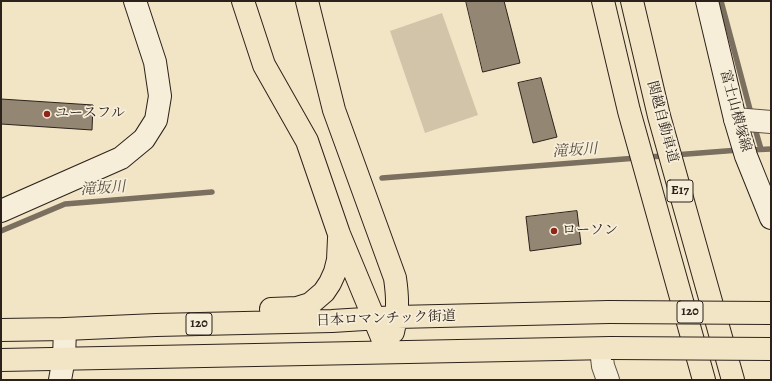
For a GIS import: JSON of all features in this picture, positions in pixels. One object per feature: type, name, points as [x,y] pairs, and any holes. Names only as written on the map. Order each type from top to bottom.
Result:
[{"type":"highway","points":[[243,1],[264,65],[307,141],[339,234],[388,352]]},
{"type":"highway","points":[[307,1],[334,110],[395,278],[398,296],[397,317],[388,352]]},
{"type":"highway","points":[[594,1],[629,112]]},
{"type":"highway","name":"関越自動車道","points":[[604,1],[629,112],[704,380]]},
{"type":"highway","name":"関越自動車道","points":[[632,1],[659,116],[733,380]]},
{"type":"highway","points":[[156,325],[185,314],[216,311],[297,308],[310,304],[324,292],[335,272],[338,260],[339,234]]},
{"type":"highway","name":"日本ロマンチック街道","points":[[1,330],[332,321],[397,317],[609,312],[771,313]]},
{"type":"highway","name":"120","points":[[1,360],[388,352],[606,349],[771,349]]},
{"type":"street","points":[[1,211],[121,158],[144,139],[156,120],[160,96],[155,62],[135,1]]},
{"type":"street","name":"富士山横塚線","points":[[707,1],[735,119],[771,218]]},
{"type":"street","points":[[735,119],[771,122]]},
{"type":"street","points":[[60,380],[64,358],[65,329]]},
{"type":"street","points":[[606,349],[603,366],[608,380]]},
{"type":"shaded area","points":[[442,13],[478,115],[425,133],[390,31]]},
{"type":"building","points":[[466,1],[504,1],[520,63],[483,72]]},
{"type":"building","points":[[541,78],[557,137],[533,143],[518,83]]},
{"type":"building","name":"ユースフル","points":[[1,99],[93,105],[92,130],[1,124]]},
{"type":"building","name":"ローソン","points":[[577,211],[581,244],[530,251],[526,217]]},
{"type":"waterway","points":[[721,1],[752,117]]},
{"type":"waterway","points":[[754,125],[761,149]]},
{"type":"waterway","name":"滝坂川","points":[[749,150],[771,149]]},
{"type":"waterway","name":"滝坂川","points":[[674,155],[739,150]]},
{"type":"waterway","name":"滝坂川","points":[[646,157],[665,156]]},
{"type":"waterway","name":"滝坂川","points":[[382,178],[637,158]]},
{"type":"waterway","name":"滝坂川","points":[[1,231],[65,204],[212,192]]},
{"type":"place","name":"ユースフル","points":[[47,114]]},
{"type":"place","name":"ローソン","points":[[554,231]]}]
